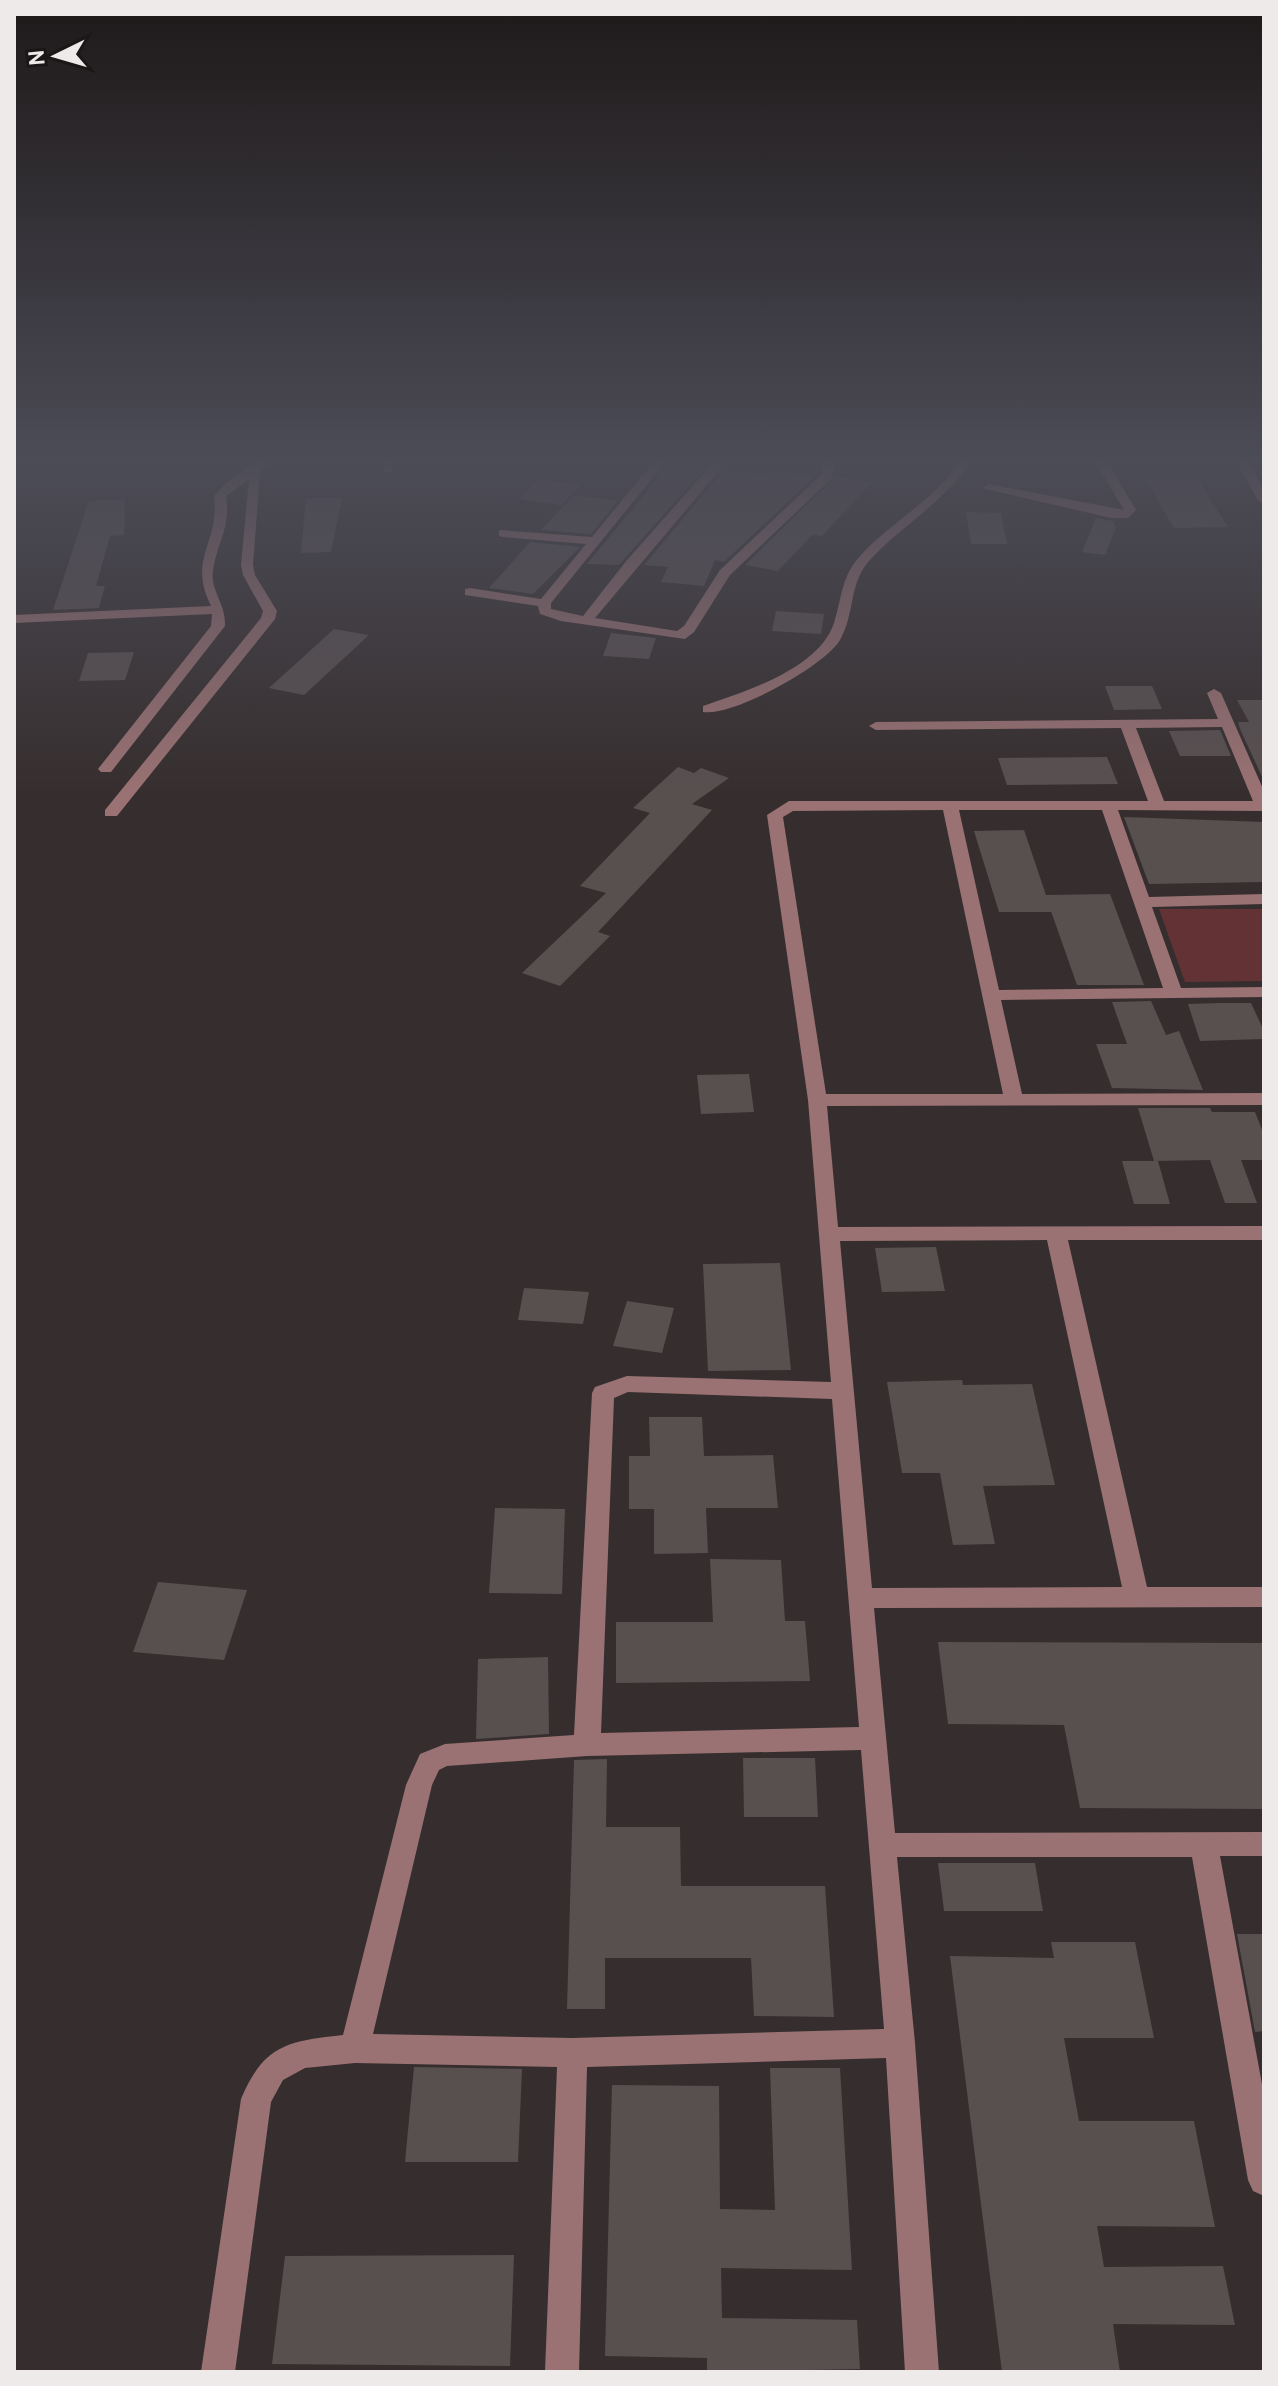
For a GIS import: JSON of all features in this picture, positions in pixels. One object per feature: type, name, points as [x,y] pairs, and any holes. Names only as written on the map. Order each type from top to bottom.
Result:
[{"type":"street","points":[[106,769],[218,626],[219,610],[207,586],[206,571]]},
{"type":"street","points":[[111,813],[268,619],[270,611],[248,571]]},
{"type":"street","points":[[570,571],[544,603],[545,611],[680,636],[689,629],[727,571]]},
{"type":"street","points":[[586,621],[625,571]]},
{"type":"street","points":[[708,709],[776,683],[821,654],[835,641],[841,626],[845,588],[853,571]]},
{"type":"street","points":[[470,592],[544,603]]},
{"type":"street","points":[[14,619],[219,610]]},
{"type":"street","points":[[922,2372],[900,2043],[817,1100],[775,815],[789,806],[1264,806],[1214,693]]},
{"type":"street","points":[[876,726],[1227,723]]},
{"type":"street","points":[[1127,724],[1158,806]]},
{"type":"street","points":[[950,805],[1014,1100]]},
{"type":"street","points":[[1108,805],[1174,993]]},
{"type":"street","points":[[1142,902],[1264,899]]},
{"type":"street","points":[[991,995],[1264,992]]},
{"type":"street","points":[[817,1100],[1264,1099]]},
{"type":"street","points":[[829,1234],[1264,1233]]},
{"type":"street","points":[[1056,1234],[1137,1598]]},
{"type":"street","points":[[587,1745],[603,1393],[627,1384],[843,1391]]},
{"type":"street","points":[[860,1598],[1264,1597]]},
{"type":"street","points":[[355,2048],[419,1785],[429,1762],[445,1755],[587,1745],[873,1738]]},
{"type":"street","points":[[1204,1844],[1261,2145],[1264,2180]]},
{"type":"street","points":[[882,1845],[1264,1844]]},
{"type":"street","points":[[218,2372],[256,2099],[272,2070],[301,2054],[355,2048],[572,2053],[900,2043]]},
{"type":"street","points":[[562,2372],[572,2053]]},
{"type":"shaded area","points":[[1159,909],[1264,909],[1264,981],[1185,982]]},
{"type":"building","points":[[66,571],[100,571],[96,586],[105,586],[99,608],[53,610]]},
{"type":"building","points":[[504,571],[556,571],[533,594],[489,588]]},
{"type":"building","points":[[666,571],[710,571],[704,586],[661,582]]},
{"type":"building","points":[[776,611],[824,614],[821,634],[772,631]]},
{"type":"building","points":[[334,629],[369,635],[304,695],[269,688]]},
{"type":"building","points":[[611,633],[656,638],[649,659],[603,656]]},
{"type":"building","points":[[134,652],[125,680],[79,681],[88,653]]},
{"type":"building","points":[[1105,686],[1152,686],[1162,709],[1114,710]]},
{"type":"building","points":[[1237,700],[1264,700],[1264,781],[1240,729],[1238,722],[1249,722]]},
{"type":"building","points":[[1220,730],[1231,756],[1180,756],[1169,731]]},
{"type":"building","points":[[1107,757],[1118,784],[1007,785],[998,758]]},
{"type":"building","points":[[678,767],[694,773],[701,768],[729,778],[692,804],[712,810],[598,932],[610,936],[560,986],[522,973],[606,893],[580,886],[650,813],[633,808]]},
{"type":"building","points":[[1124,817],[1264,822],[1264,882],[1149,884]]},
{"type":"building","points":[[1024,830],[1046,895],[1110,894],[1144,985],[1077,985],[1051,912],[999,912],[974,831]]},
{"type":"building","points":[[1151,1001],[1166,1035],[1179,1031],[1203,1090],[1112,1088],[1096,1044],[1127,1044],[1112,1002]]},
{"type":"building","points":[[1251,1003],[1264,1031],[1264,1039],[1200,1041],[1188,1004]]},
{"type":"building","points":[[749,1074],[754,1112],[701,1114],[697,1075]]},
{"type":"building","points":[[1138,1108],[1210,1108],[1212,1112],[1255,1112],[1264,1135],[1264,1160],[1241,1160],[1257,1203],[1225,1203],[1210,1160],[1154,1161]]},
{"type":"building","points":[[1122,1161],[1158,1161],[1170,1204],[1134,1204]]},
{"type":"building","points":[[936,1247],[945,1291],[882,1292],[875,1248]]},
{"type":"building","points":[[780,1263],[791,1370],[708,1371],[703,1264]]},
{"type":"building","points":[[524,1288],[589,1292],[583,1324],[518,1320]]},
{"type":"building","points":[[627,1301],[674,1308],[662,1353],[613,1346]]},
{"type":"building","points":[[962,1380],[963,1385],[1032,1384],[1055,1485],[983,1486],[995,1544],[953,1545],[940,1473],[902,1473],[887,1382]]},
{"type":"building","points":[[649,1417],[702,1417],[704,1456],[773,1455],[778,1508],[706,1508],[708,1553],[654,1554],[654,1509],[629,1509],[629,1456],[650,1456]]},
{"type":"building","points":[[495,1508],[565,1509],[562,1594],[489,1593]]},
{"type":"building","points":[[710,1559],[781,1560],[785,1621],[805,1621],[810,1681],[616,1683],[616,1622],[713,1622]]},
{"type":"building","points":[[158,1582],[247,1590],[224,1660],[133,1652]]},
{"type":"building","points":[[938,1642],[1264,1643],[1264,1809],[1080,1808],[1064,1725],[948,1724]]},
{"type":"building","points":[[548,1657],[549,1734],[476,1739],[478,1659]]},
{"type":"building","points":[[743,1758],[815,1758],[818,1817],[744,1817]]},
{"type":"building","points":[[607,1759],[606,1827],[680,1827],[681,1886],[825,1886],[834,2017],[754,2016],[751,1958],[605,1958],[605,2009],[567,2009],[574,1760]]},
{"type":"building","points":[[938,1863],[1035,1863],[1043,1911],[944,1911]]},
{"type":"building","points":[[1237,1934],[1264,1934],[1264,2031],[1255,2032]]},
{"type":"building","points":[[1051,1942],[1135,1942],[1154,2038],[1064,2038],[1079,2121],[1194,2121],[1215,2227],[1097,2226],[1104,2267],[1223,2266],[1235,2325],[1113,2324],[1120,2372],[1002,2372],[950,1956],[1054,1958]]},
{"type":"building","points":[[414,2067],[522,2069],[518,2162],[405,2162]]},
{"type":"building","points":[[770,2068],[840,2068],[852,2270],[721,2268],[722,2318],[857,2320],[860,2369],[707,2372],[707,2358],[605,2356],[612,2085],[719,2086],[720,2209],[775,2210]]},
{"type":"building","points":[[514,2255],[510,2366],[272,2364],[285,2256]]}]
